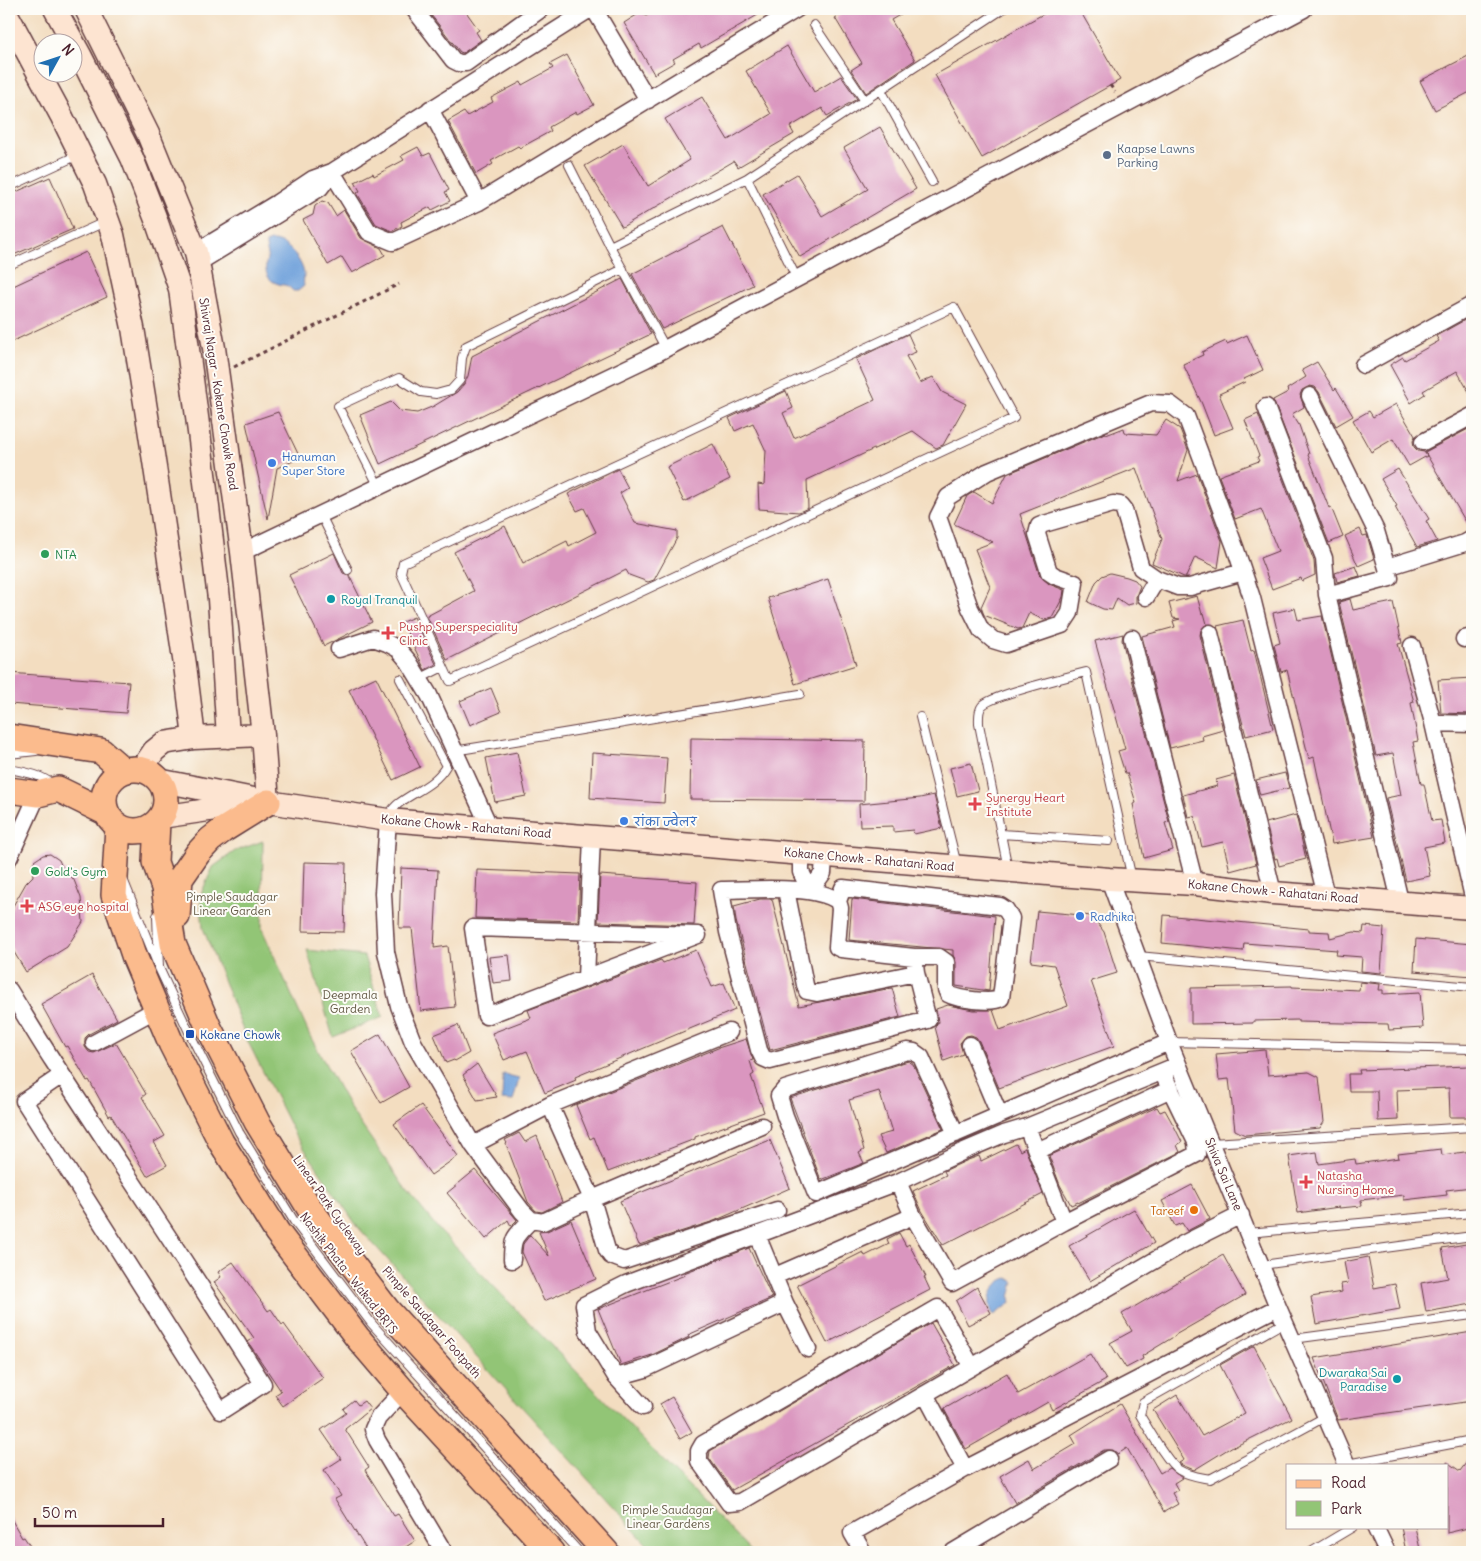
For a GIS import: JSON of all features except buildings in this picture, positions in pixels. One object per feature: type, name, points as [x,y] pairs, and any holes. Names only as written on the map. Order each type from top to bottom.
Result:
[{"type":"main road","points":[[9,737],[101,751],[162,786],[165,804],[159,819],[155,862],[164,888],[173,944],[208,1026],[257,1122],[310,1209],[388,1311],[606,1552]]},
{"type":"main road","points":[[141,774],[114,777],[106,791],[104,802],[113,820],[116,861],[114,895],[135,958],[157,1009],[221,1142],[277,1232],[357,1337],[403,1391],[551,1552]]},
{"type":"main road","points":[[9,790],[48,791],[113,820],[130,830],[141,830],[159,819]]},
{"type":"main road","points":[[173,944],[180,879],[198,853],[210,840],[268,802]]},
{"type":"street","name":"Shivraj Nagar - Kokane Chowk Road","points":[[55,9],[132,158],[180,289],[219,599],[228,738]]},
{"type":"street","name":"Shivraj Nagar - Kokane Chowk Road","points":[[86,9],[148,134],[197,257],[218,376],[242,552],[263,735],[268,802]]},
{"type":"street","points":[[414,9],[453,60],[459,63],[466,63],[541,9]]},
{"type":"street","points":[[197,257],[320,188],[332,172],[590,9]]},
{"type":"street","points":[[594,9],[648,100]]},
{"type":"street","points":[[332,172],[369,232],[393,242],[479,202],[797,9]]},
{"type":"street","points":[[242,552],[666,349],[1304,9]]},
{"type":"street","points":[[9,18],[95,184],[113,235],[132,328],[184,656],[194,738]]},
{"type":"street","points":[[430,109],[479,202]]},
{"type":"street","points":[[1363,365],[1472,305]]},
{"type":"street","points":[[1310,396],[1376,530],[1390,578],[1327,595]]},
{"type":"street","points":[[1243,572],[1190,587],[1178,587],[1157,579],[1141,568],[1124,510],[1120,505],[1113,504],[1044,524],[1039,526],[1037,534],[1049,572],[1075,583],[1070,612],[1062,625],[1006,644],[993,640],[981,630],[970,608],[938,517],[948,498],[987,472],[1151,403],[1170,404],[1186,416],[1243,572],[1252,598],[1326,896]]},
{"type":"street","points":[[1266,408],[1324,558],[1327,595],[1400,901]]},
{"type":"street","points":[[1423,442],[1472,416]]},
{"type":"street","points":[[1387,566],[1465,543],[1472,539]]},
{"type":"street","points":[[1146,598],[1157,579]]},
{"type":"street","points":[[1210,633],[1273,893]]},
{"type":"street","points":[[339,649],[373,638],[387,642],[398,649],[409,662],[420,679],[490,828]]},
{"type":"street","points":[[1132,638],[1195,884]]},
{"type":"street","points":[[1412,646],[1433,723],[1472,893]]},
{"type":"street","points":[[1433,723],[1472,724]]},
{"type":"street","points":[[263,735],[194,738],[164,743],[154,751],[141,774],[268,802]]},
{"type":"street","points":[[9,858],[48,791]]},
{"type":"street","points":[[159,819],[268,802]]},
{"type":"street","name":"Kokane Chowk - Rahatani Road","points":[[268,802],[386,820],[1133,881],[1195,884],[1273,893],[1400,901],[1472,908]]},
{"type":"street","points":[[386,820],[383,893],[386,952],[399,1006],[413,1042],[473,1145],[522,1211],[531,1220],[543,1222],[762,1126]]},
{"type":"street","points":[[586,978],[592,837]]},
{"type":"street","points":[[801,854],[801,872],[810,890]]},
{"type":"street","points":[[810,890],[823,874],[824,856]]},
{"type":"street","name":"Shiva Sai Lane","points":[[1109,879],[1178,1065],[1278,1307],[1347,1464]]},
{"type":"street","points":[[842,888],[1000,906],[1010,914],[1010,931],[1005,976],[1002,993],[998,1000],[955,998],[948,994],[946,989],[946,962],[939,957],[914,957],[841,949],[838,947],[840,908],[838,901],[842,888]]},
{"type":"street","points":[[838,901],[832,897],[810,890],[721,890],[728,932],[759,1050],[763,1058],[770,1061],[928,1020],[916,973],[914,957]]},
{"type":"street","points":[[786,890],[805,985],[808,991],[817,993],[916,973]]},
{"type":"street","points":[[473,928],[698,936],[586,978],[486,1016],[473,928]]},
{"type":"street","points":[[9,990],[62,1074],[205,1290],[263,1384],[221,1412],[24,1101],[62,1074]]},
{"type":"street","points":[[94,1043],[157,1009]]},
{"type":"street","points":[[473,1145],[550,1105],[730,1032]]},
{"type":"street","points":[[956,1134],[921,1057],[914,1052],[907,1052],[785,1089],[780,1096],[785,1116],[816,1194],[956,1134],[998,1114],[1169,1042]]},
{"type":"street","points":[[970,1045],[998,1114]]},
{"type":"street","points":[[642,1407],[616,1377],[588,1331],[584,1305],[626,1284],[898,1182],[1004,1134],[1027,1127],[1178,1065]]},
{"type":"street","points":[[898,1182],[913,1216],[952,1283],[1064,1222],[1197,1154],[1196,1142],[1162,1072]]},
{"type":"street","points":[[1037,1152],[1171,1089]]},
{"type":"street","points":[[550,1105],[592,1199],[607,1250],[618,1260],[624,1261],[777,1210]]},
{"type":"street","points":[[1027,1127],[1064,1222]]},
{"type":"street","points":[[972,1367],[938,1308],[703,1444],[699,1451],[699,1461],[730,1503],[740,1502],[1184,1244],[1241,1215]]},
{"type":"street","points":[[774,1276],[913,1216]]},
{"type":"street","points":[[512,1260],[512,1243],[531,1220]]},
{"type":"street","points":[[757,1235],[808,1349]]},
{"type":"street","points":[[616,1377],[645,1369],[786,1303]]},
{"type":"street","points":[[864,1552],[852,1533],[965,1469],[1278,1307]]},
{"type":"street","points":[[403,1391],[378,1418],[373,1429],[377,1440],[444,1552]]},
{"type":"street","points":[[925,1394],[965,1469]]},
{"type":"street","points":[[953,1552],[1109,1459]]},
{"type":"street","points":[[1375,1528],[1387,1552]]},
{"type":"lane","points":[[610,246],[746,178],[1003,9]]},
{"type":"lane","points":[[814,25],[865,100]]},
{"type":"lane","points":[[881,90],[932,182]]},
{"type":"lane","points":[[9,187],[80,154]]},
{"type":"lane","points":[[569,165],[610,246],[666,349]]},
{"type":"lane","points":[[746,178],[798,279]]},
{"type":"lane","points":[[9,265],[108,220]]},
{"type":"lane","points":[[379,487],[338,406],[399,378],[421,392],[436,394],[451,390],[460,380],[462,358],[466,346],[623,269]]},
{"type":"lane","points":[[954,307],[1014,418],[450,681],[443,667],[401,573],[404,563],[954,307]]},
{"type":"lane","points":[[321,514],[348,570]]},
{"type":"lane","points":[[420,679],[443,667]]},
{"type":"lane","points":[[1009,871],[979,724],[979,711],[984,704],[1001,696],[1086,672],[1133,881]]},
{"type":"lane","points":[[386,820],[396,805],[428,785],[442,773],[446,766],[400,678]]},
{"type":"lane","points":[[454,750],[800,694]]},
{"type":"lane","points":[[920,717],[957,867]]},
{"type":"lane","points":[[9,754],[31,752],[58,744]]},
{"type":"lane","points":[[9,770],[46,778],[48,791]]},
{"type":"lane","points":[[1002,834],[1109,841]]},
{"type":"lane","name":"Nashik Phata - Wakad BRTS","points":[[116,861],[159,968],[239,1132],[294,1221],[372,1324],[578,1552]]},
{"type":"lane","points":[[155,862],[156,891]]},
{"type":"lane","name":"Nashik Phata - Wakad BRTS","points":[[157,910],[159,968]]},
{"type":"lane","points":[[1136,956],[1472,987]]},
{"type":"lane","points":[[1169,1042],[1472,1049]]},
{"type":"lane","points":[[1210,1143],[1472,1127]]},
{"type":"lane","points":[[1248,1233],[1472,1213]]},
{"type":"lane","points":[[1262,1266],[1472,1236]]},
{"type":"lane","points":[[1293,1339],[1472,1315]]},
{"type":"lane","points":[[1285,1322],[1143,1402],[1140,1416],[1177,1470],[1210,1479],[1325,1417]]},
{"type":"lane","points":[[1347,1464],[1472,1440]]},
{"type":"lane","points":[[1311,1552],[1351,1528]]},
{"type":"path","points":[[218,376],[400,284]]},
{"type":"green space","points":[[263,841],[262,929],[310,1036],[351,1110],[405,1188],[440,1231],[752,1552],[654,1552],[357,1226],[295,1135],[246,1038],[203,928],[200,896],[213,867],[235,851]]},
{"type":"green space","name":"Deepmala Garden","points":[[307,950],[364,956],[383,1017],[333,1037]]},
{"type":"water","points":[[271,241],[283,244],[299,260],[304,274],[304,286],[298,291],[293,291],[269,278],[266,270],[268,255],[266,243]]},
{"type":"water","points":[[503,1074],[519,1078],[513,1101],[502,1100]]},
{"type":"water","points":[[1008,1278],[1014,1282],[1010,1297],[1011,1303],[994,1315],[990,1305],[992,1293],[998,1283]]},
{"type":"place","name":"Kaapse Lawns Parking","points":[[1107,155]]},
{"type":"place","name":"Hanuman Super Store","points":[[272,463]]},
{"type":"place","name":"NTA","points":[[45,554]]},
{"type":"place","name":"Royal Tranquil","points":[[331,599]]},
{"type":"place","name":"Pushp Superspeciality Clinic","points":[[388,633]]},
{"type":"place","name":"Synergy Heart Institute","points":[[975,804]]},
{"type":"place","name":"रांका ज्वेलर","points":[[624,821]]},
{"type":"place","name":"Gold's Gym","points":[[35,871]]},
{"type":"place","name":"ASG eye hospital","points":[[27,906]]},
{"type":"place","name":"Radhika","points":[[1080,916]]},
{"type":"place","name":"Kokane Chowk","points":[[190,1034]]},
{"type":"place","name":"Natasha Nursing Home","points":[[1306,1182]]},
{"type":"place","name":"Tareef","points":[[1194,1210]]},
{"type":"place","name":"Dwaraka Sai Paradise","points":[[1397,1379]]},
{"type":"park label","name":"Pimple Saudagar Linear Garden","points":[[232,903]]},
{"type":"park label","name":"Pimple Saudagar Linear Gardens","points":[[668,1516]]}]
